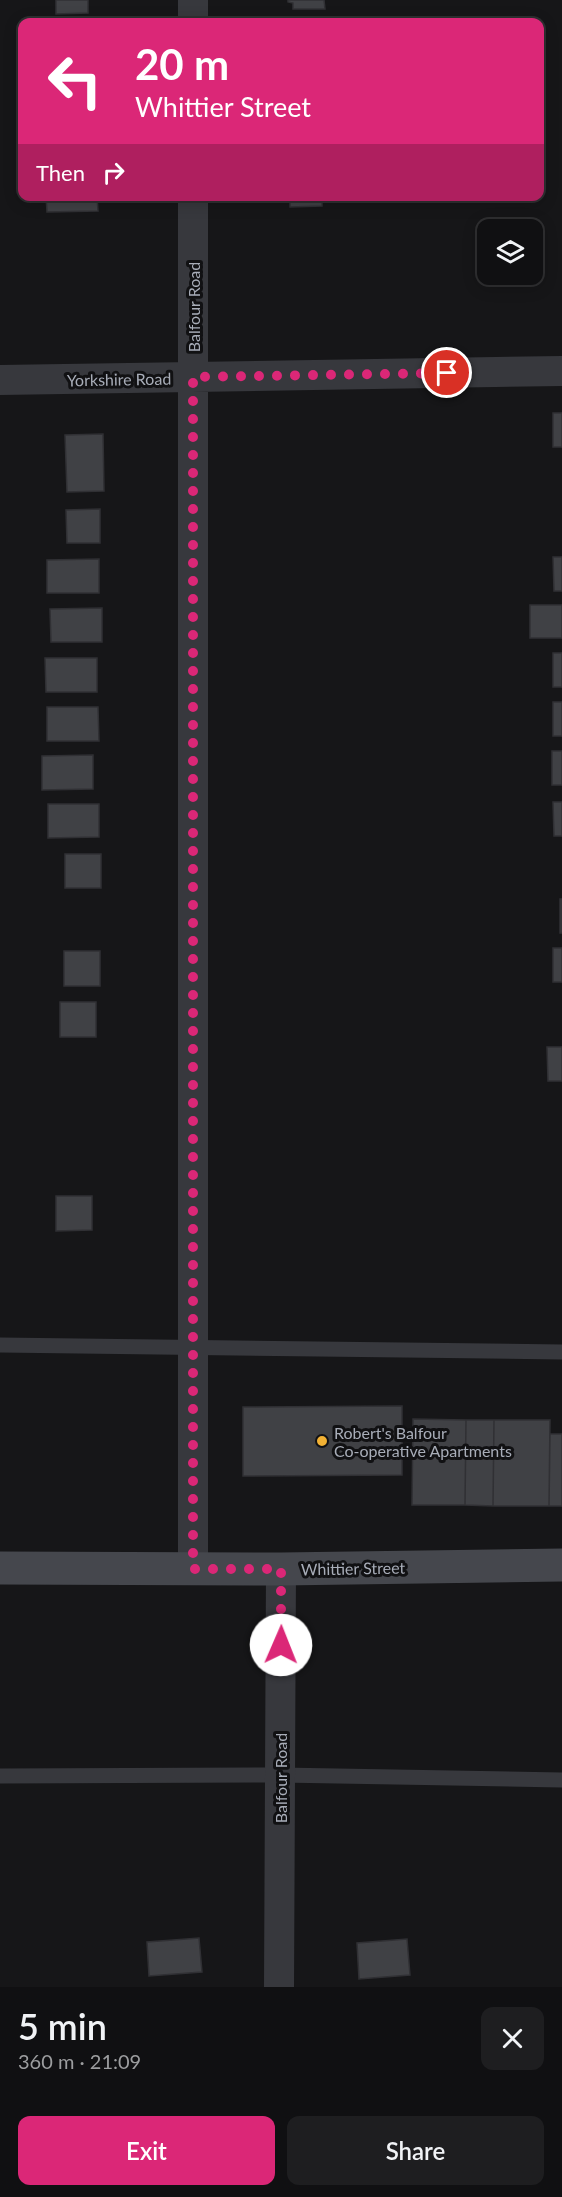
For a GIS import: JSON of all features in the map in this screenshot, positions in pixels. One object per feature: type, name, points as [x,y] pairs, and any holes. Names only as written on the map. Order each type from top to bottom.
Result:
[{"type":"street","points":[[193,0],[193,18]]},
{"type":"street","name":"Balfour Road","points":[[193,201],[193,1569]]},
{"type":"street","name":"Yorkshire Road","points":[[0,380],[562,371]]},
{"type":"street","name":"Whittier Street","points":[[0,1568],[281,1569],[562,1565]]},
{"type":"street","name":"Balfour Road","points":[[279,1987],[281,1569]]},
{"type":"lane","points":[[0,1345],[562,1352]]},
{"type":"lane","points":[[0,1776],[280,1775],[562,1780]]},
{"type":"building","points":[[56,0],[88,0],[88,13],[56,14]]},
{"type":"building","points":[[288,0],[324,0],[325,9],[293,9],[293,3]]},
{"type":"building","points":[[46,201],[97,201],[98,211],[47,212]]},
{"type":"building","points":[[290,201],[322,201],[322,206],[290,207]]},
{"type":"building","points":[[553,413],[562,413],[562,447],[553,447]]},
{"type":"building","points":[[103,434],[104,491],[67,492],[65,435]]},
{"type":"building","points":[[100,509],[100,543],[67,543],[66,510]]},
{"type":"building","points":[[553,557],[562,557],[562,591],[554,591]]},
{"type":"building","points":[[99,559],[99,593],[47,593],[47,560]]},
{"type":"building","points":[[530,605],[562,605],[562,638],[530,638]]},
{"type":"building","points":[[102,608],[102,642],[51,642],[50,609]]},
{"type":"building","points":[[553,653],[562,653],[562,687],[553,687]]},
{"type":"building","points":[[45,658],[97,658],[97,692],[46,692]]},
{"type":"building","points":[[553,702],[562,702],[562,736],[553,736]]},
{"type":"building","points":[[47,707],[98,707],[99,741],[47,741]]},
{"type":"building","points":[[552,751],[562,751],[562,785],[552,785]]},
{"type":"building","points":[[93,755],[93,789],[42,790],[42,756]]},
{"type":"building","points":[[553,802],[562,802],[562,836],[554,836]]},
{"type":"building","points":[[48,804],[99,804],[99,837],[48,838]]},
{"type":"building","points":[[65,854],[101,854],[101,888],[65,888]]},
{"type":"building","points":[[560,899],[562,899],[562,933],[560,933]]},
{"type":"building","points":[[553,948],[562,948],[562,982],[553,982]]},
{"type":"building","points":[[64,951],[100,951],[100,986],[64,986]]},
{"type":"building","points":[[60,1002],[96,1002],[96,1037],[60,1037]]},
{"type":"building","points":[[547,1047],[562,1047],[562,1081],[548,1081]]},
{"type":"building","points":[[56,1196],[92,1196],[92,1230],[56,1231]]},
{"type":"building","name":"Robert's Balfour Co-operative Apartments","points":[[402,1406],[402,1475],[243,1476],[243,1407]]},
{"type":"building","points":[[413,1419],[466,1420],[465,1505],[412,1505]]},
{"type":"building","points":[[466,1420],[494,1420],[493,1506],[465,1505]]},
{"type":"building","points":[[494,1420],[550,1420],[549,1506],[493,1506]]},
{"type":"building","points":[[550,1434],[562,1434],[562,1506],[549,1506]]},
{"type":"building","points":[[199,1938],[202,1972],[149,1976],[147,1942]]},
{"type":"building","points":[[407,1939],[410,1975],[359,1979],[357,1943]]},
{"type":"place","name":"Robert's Balfour Co-operative Apartments","points":[[322,1441]]},
{"type":"route","points":[[281,1645],[281,1569],[193,1569],[193,377],[447,373]]}]
